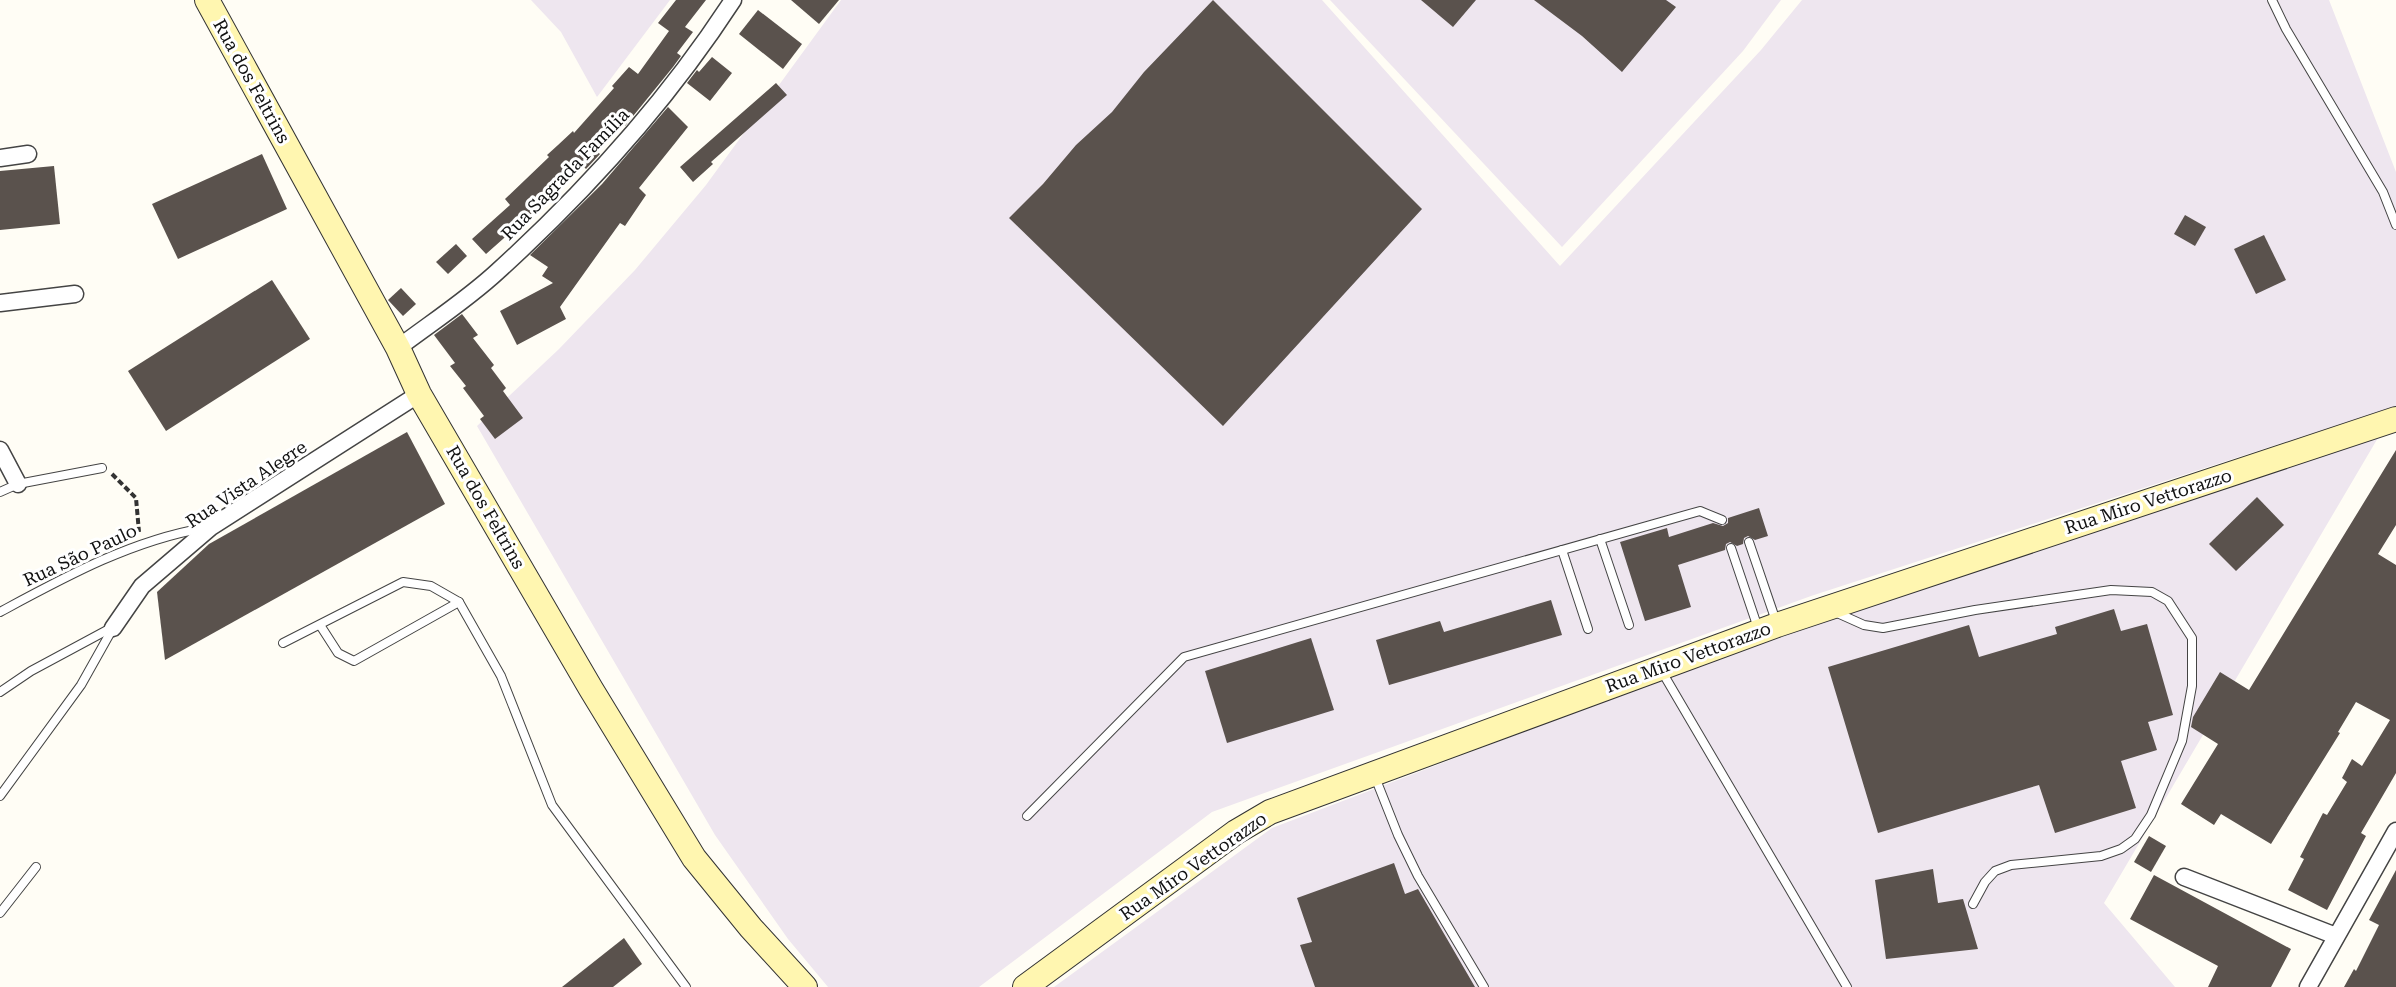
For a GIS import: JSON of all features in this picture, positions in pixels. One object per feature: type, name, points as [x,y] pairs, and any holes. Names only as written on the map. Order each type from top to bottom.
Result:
[{"type":"street","name":"Rua dos Feltrins","points":[[207,0],[398,348],[419,394],[591,689],[694,858],[751,928],[805,987]]},
{"type":"street","name":"Rua Sagrada Família","points":[[398,348],[497,272],[552,218],[655,107],[704,44],[733,0]]},
{"type":"street","points":[[0,158],[28,154]]},
{"type":"street","points":[[0,303],[75,294]]},
{"type":"street","name":"Rua Vista Alegre","points":[[113,628],[142,586],[211,527],[419,394]]},
{"type":"street","name":"Rua Miro Vettorazzo","points":[[1025,987],[1236,832],[1270,812],[1768,628],[2396,419]]},
{"type":"street","points":[[0,450],[18,484]]},
{"type":"street","points":[[2308,987],[2396,831]]},
{"type":"street","points":[[2184,877],[2336,936]]},
{"type":"lane","points":[[2272,0],[2286,29],[2383,192],[2396,225]]},
{"type":"lane","points":[[0,492],[18,484],[102,468]]},
{"type":"lane","points":[[1027,816],[1184,657],[1700,511],[1722,520]]},
{"type":"lane","name":"Rua São Paulo","points":[[0,612],[109,556],[161,537],[211,527]]},
{"type":"lane","points":[[1600,539],[1629,625]]},
{"type":"lane","points":[[1749,542],[1768,628]]},
{"type":"lane","points":[[1731,548],[1768,628]]},
{"type":"lane","points":[[1562,550],[1588,629]]},
{"type":"lane","points":[[283,644],[403,582],[431,586],[459,602],[501,676],[552,805],[686,987]]},
{"type":"lane","points":[[1827,608],[1864,625],[1883,628],[1975,610],[2100,592],[2152,592],[2168,601],[2192,638],[2192,686],[2182,741],[2151,815],[2135,839],[2121,849],[2101,856],[2012,865],[1995,872],[1985,882],[1973,904]]},
{"type":"lane","points":[[320,625],[338,653],[354,661],[459,602]]},
{"type":"lane","points":[[0,692],[31,671],[113,628]]},
{"type":"lane","points":[[0,796],[81,685],[113,628]]},
{"type":"lane","points":[[1659,667],[1847,987]]},
{"type":"lane","points":[[1373,774],[1418,876],[1484,987]]},
{"type":"lane","points":[[0,913],[36,867]]},
{"type":"path","points":[[102,468],[112,474],[136,498],[141,545]]},
{"type":"shaded area","points":[[531,0],[670,0],[597,97],[561,32]]},
{"type":"shaded area","points":[[841,0],[1322,0],[1560,266],[1761,50],[1802,0],[2329,0],[2396,172],[2396,406],[1811,596],[1212,812],[979,987],[828,987],[788,939],[715,835],[477,426],[559,349],[635,270],[706,185]]},
{"type":"shaded area","points":[[1330,0],[1781,0],[1743,51],[1562,247]]},
{"type":"shaded area","points":[[2382,431],[2104,903],[2175,987],[1054,987],[1272,828],[1683,671]]},
{"type":"building","points":[[676,0],[706,0],[685,27],[693,32],[677,53],[681,56],[673,67],[625,126],[618,120],[593,148],[600,154],[586,169],[584,167],[486,254],[472,239],[510,205],[505,199],[549,157],[547,155],[573,131],[574,133],[614,88],[612,86],[629,67],[638,74],[669,31],[658,23]]},
{"type":"building","points":[[791,0],[839,0],[819,24]]},
{"type":"building","points":[[1213,0],[1422,209],[1223,426],[1009,218],[1043,184],[1076,145],[1112,112],[1144,72]]},
{"type":"building","points":[[1421,0],[1476,0],[1453,27]]},
{"type":"building","points":[[1534,0],[1666,0],[1676,7],[1622,72],[1582,36]]},
{"type":"building","points":[[758,10],[802,44],[783,69],[739,34]]},
{"type":"building","points":[[712,57],[732,73],[710,101],[687,83],[697,70],[699,72]]},
{"type":"building","points":[[776,83],[787,95],[711,162],[713,164],[693,182],[680,167]]},
{"type":"building","points":[[668,107],[688,127],[639,188],[646,195],[625,226],[620,223],[560,307],[566,319],[517,345],[500,311],[553,283],[542,276],[548,267],[530,255],[602,184]]},
{"type":"building","points":[[262,154],[287,209],[178,259],[152,204]]},
{"type":"building","points":[[54,166],[60,224],[0,230],[0,171]]},
{"type":"building","points":[[2185,215],[2206,227],[2195,246],[2174,234]]},
{"type":"building","points":[[2264,235],[2286,280],[2256,294],[2234,249]]},
{"type":"building","points":[[456,244],[467,256],[448,274],[436,262]]},
{"type":"building","points":[[272,280],[310,339],[166,431],[128,371]]},
{"type":"building","points":[[401,288],[416,304],[403,316],[388,300]]},
{"type":"building","points":[[462,314],[478,335],[473,338],[494,365],[491,368],[506,388],[503,391],[523,418],[495,439],[480,419],[484,416],[463,388],[466,386],[450,366],[455,363],[434,335]]},
{"type":"building","points":[[407,432],[445,504],[165,660],[157,592],[209,544]]},
{"type":"building","points":[[2396,450],[2396,525],[2378,554],[2396,565],[2396,773],[2361,833],[2366,836],[2327,910],[2288,890],[2304,859],[2300,857],[2323,813],[2327,815],[2347,782],[2342,778],[2352,759],[2362,766],[2390,720],[2356,702],[2338,732],[2340,733],[2271,844],[2221,814],[2214,825],[2181,804],[2218,744],[2191,727],[2193,717],[2220,672],[2249,690]]},
{"type":"building","points":[[2257,497],[2284,525],[2236,571],[2209,544]]},
{"type":"building","points":[[1759,508],[1768,536],[1755,540],[1748,536],[1744,538],[1743,544],[1737,546],[1730,542],[1726,544],[1725,550],[1678,565],[1691,607],[1645,621],[1620,542],[1667,528],[1669,537],[1713,523],[1723,526],[1728,523],[1728,518]]},
{"type":"building","points":[[1551,600],[1562,635],[1389,685],[1376,640],[1440,621],[1444,632]]},
{"type":"building","points":[[2114,609],[2121,631],[2147,624],[2173,715],[2148,722],[2157,750],[2121,761],[2136,808],[2055,833],[2039,785],[1878,833],[1828,667],[1969,625],[1979,657],[2057,634],[2055,627]]},
{"type":"building","points":[[1311,638],[1334,710],[1227,743],[1205,671]]},
{"type":"building","points":[[2149,836],[2166,846],[2151,872],[2134,862]]},
{"type":"building","points":[[1394,863],[1405,894],[1418,889],[1475,987],[1315,987],[1300,945],[1312,942],[1297,898]]},
{"type":"building","points":[[1933,869],[1938,903],[1963,899],[1978,949],[1886,959],[1875,880]]},
{"type":"building","points":[[2396,870],[2396,987],[2344,987],[2354,969],[2356,971],[2379,925],[2369,920]]},
{"type":"building","points":[[2154,875],[2291,949],[2271,987],[2208,987],[2218,966],[2130,919]]},
{"type":"building","points":[[624,938],[642,964],[613,987],[562,987]]}]
